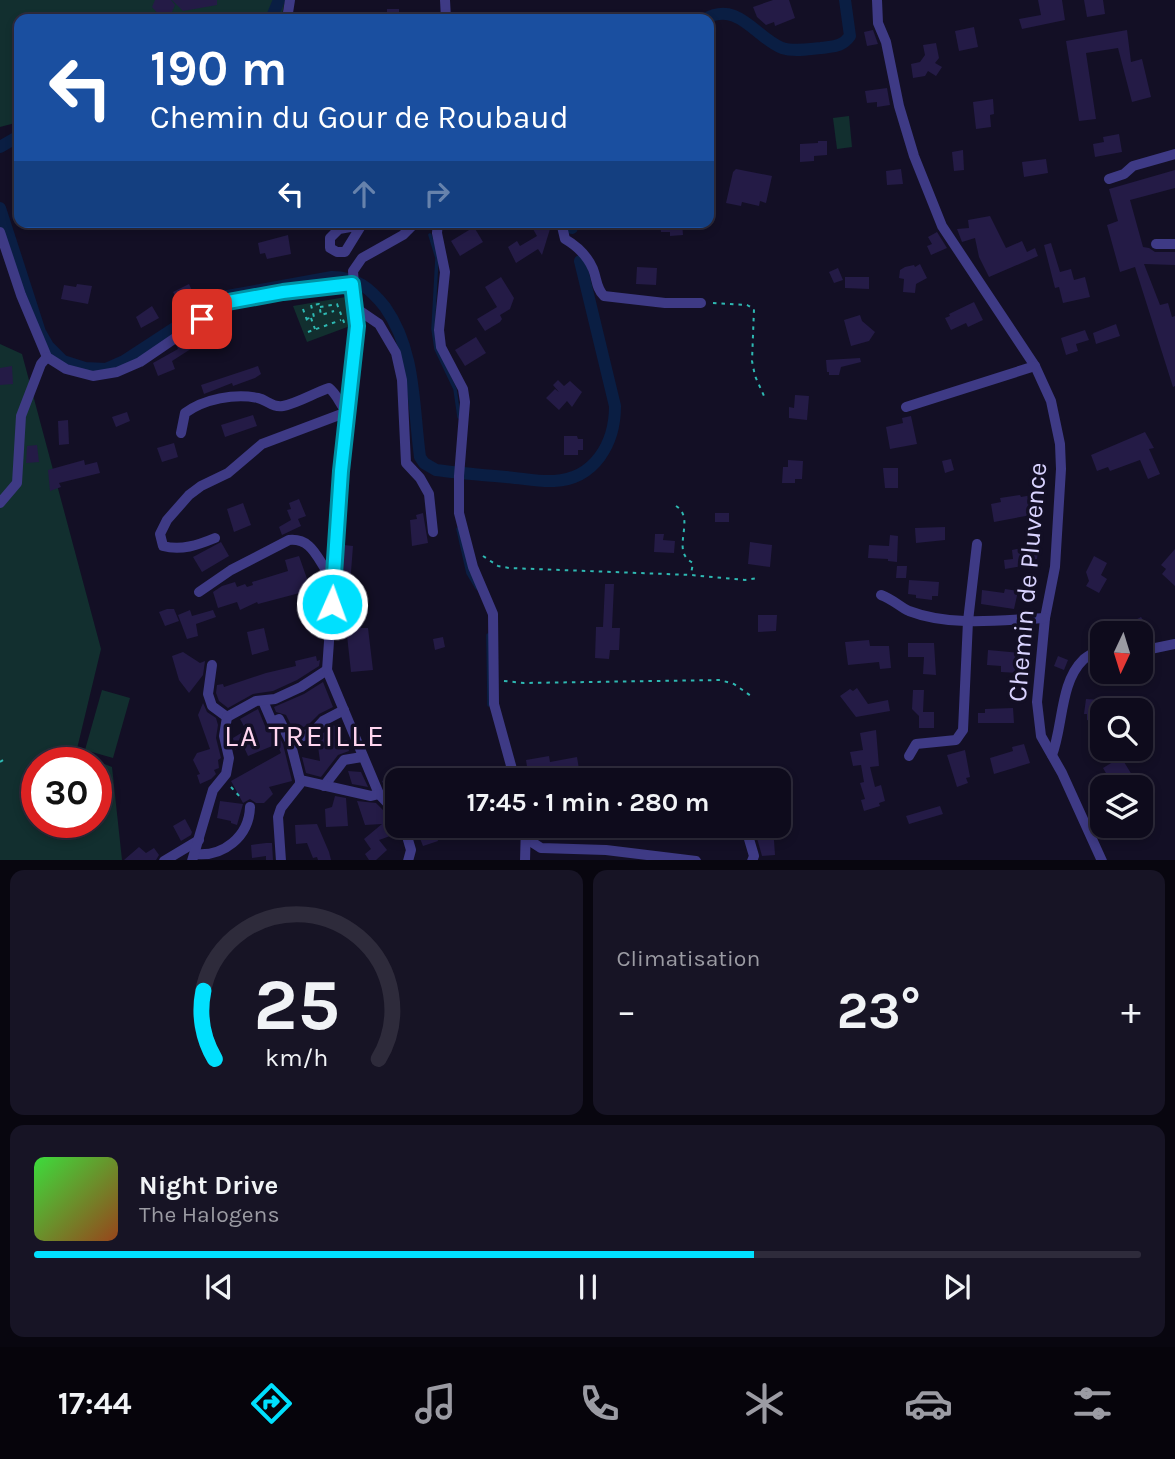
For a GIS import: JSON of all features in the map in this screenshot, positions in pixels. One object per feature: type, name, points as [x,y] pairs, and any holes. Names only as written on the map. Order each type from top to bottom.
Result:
[{"type":"street","name":"Chemin de Pluvence","points":[[877,0],[878,23],[886,42],[899,106],[914,156],[942,226],[1035,366],[1051,401],[1060,444],[1061,469],[1055,567],[1045,618],[1037,702],[1041,736],[1102,860]]},
{"type":"street","points":[[1109,179],[1124,174],[1133,166],[1175,154]]},
{"type":"street","points":[[385,800],[379,794],[362,757],[327,670],[357,309],[353,282],[357,263],[362,258],[410,228]]},
{"type":"street","points":[[437,228],[444,272],[439,330],[441,347],[463,389],[465,402],[459,513],[473,567],[493,614],[494,704],[512,768]]},
{"type":"street","points":[[562,228],[562,233],[582,250],[592,265],[598,288],[604,296],[665,303],[701,303]]},
{"type":"street","points":[[0,232],[21,295],[47,358],[66,369],[93,376],[117,372],[140,362],[228,302],[353,282]]},
{"type":"street","points":[[1156,244],[1175,244]]},
{"type":"street","points":[[357,309],[379,324],[396,353],[402,380],[406,463],[420,478],[429,494],[433,532]]},
{"type":"street","points":[[0,503],[17,483],[22,416],[41,364],[47,358]]},
{"type":"street","points":[[906,407],[1035,366]]},
{"type":"street","points":[[181,433],[185,413],[198,404],[244,396],[283,407],[329,388],[347,412]]},
{"type":"street","points":[[215,538],[173,549],[163,546],[160,534],[167,520],[188,495],[228,473],[262,444],[347,412]]},
{"type":"street","points":[[199,592],[231,570],[289,540],[299,539],[305,542],[326,570],[334,571]]},
{"type":"street","points":[[909,757],[916,744],[956,740],[963,730],[968,621],[977,544]]},
{"type":"street","points":[[881,595],[895,600],[908,611],[968,621],[1045,618]]},
{"type":"street","points":[[1153,649],[1175,644]]},
{"type":"street","points":[[1052,755],[1059,737],[1063,705],[1071,678],[1083,659],[1090,655]]},
{"type":"street","points":[[212,665],[208,694],[212,706],[227,717]]},
{"type":"street","points":[[227,717],[256,702],[275,699],[301,687],[327,670]]},
{"type":"street","points":[[263,701],[290,741],[300,780],[278,817],[281,860]]},
{"type":"street","points":[[290,741],[313,732],[323,721],[344,710]]},
{"type":"street","points":[[227,717],[224,736],[229,758],[226,774],[213,790],[194,857],[216,853],[236,840],[250,819],[250,807]]},
{"type":"street","points":[[324,786],[344,760],[362,757]]},
{"type":"street","points":[[300,780],[371,796],[379,794]]},
{"type":"street","points":[[408,838],[411,850],[408,860]]},
{"type":"street","points":[[749,838],[754,856],[752,860]]},
{"type":"street","points":[[526,860],[527,839]]},
{"type":"street","points":[[527,839],[541,848],[606,850],[696,860]]},
{"type":"street","points":[[164,860],[199,840]]},
{"type":"path","points":[[701,303],[736,303],[754,309],[752,361],[764,396]]},
{"type":"path","points":[[306,319],[314,317],[311,305],[318,304],[321,315],[334,311]]},
{"type":"path","points":[[319,307],[337,304],[346,327]]},
{"type":"path","points":[[303,309],[308,323]]},
{"type":"path","points":[[311,318],[315,330]]},
{"type":"path","points":[[308,332],[342,320]]},
{"type":"path","points":[[676,506],[682,509],[685,517],[682,551],[693,564],[691,575]]},
{"type":"path","points":[[482,555],[498,566],[509,568],[758,579]]},
{"type":"path","points":[[493,681],[524,683],[720,680],[734,684],[751,696]]},
{"type":"path","points":[[0,762],[5,759]]},
{"type":"path","points":[[223,778],[250,807]]},
{"type":"green space","points":[[0,0],[285,0],[282,14],[14,14],[14,123],[0,127]]},
{"type":"green space","points":[[849,116],[852,147],[837,149],[833,118]]},
{"type":"green space","points":[[346,297],[350,326],[307,342],[293,306]]},
{"type":"green space","points":[[0,344],[22,354],[101,649],[77,747],[21,747],[21,838],[112,838],[112,767],[122,860],[0,860]]},
{"type":"green space","points":[[102,690],[130,698],[113,758],[112,747],[86,747]]},
{"type":"building","points":[[155,0],[171,0],[175,5],[172,12],[163,14],[158,14],[152,7]]},
{"type":"building","points":[[172,0],[217,0],[217,5],[183,11]]},
{"type":"building","points":[[773,0],[789,0],[795,18],[775,26],[774,22],[766,25],[757,17],[753,7]]},
{"type":"building","points":[[1038,0],[1062,0],[1065,20],[1022,29],[1019,19],[1041,15]]},
{"type":"building","points":[[1084,0],[1103,0],[1105,14],[1087,17]]},
{"type":"building","points":[[387,9],[399,9],[399,14],[387,14]]},
{"type":"building","points":[[974,27],[978,47],[959,51],[955,31]]},
{"type":"building","points":[[873,30],[878,44],[867,46],[864,32]]},
{"type":"building","points":[[1127,30],[1131,62],[1142,59],[1151,97],[1132,102],[1118,48],[1086,53],[1096,119],[1079,121],[1066,41]]},
{"type":"building","points":[[936,43],[939,58],[935,63],[942,67],[936,76],[928,71],[925,76],[913,78],[911,64],[920,62],[925,55],[923,45]]},
{"type":"building","points":[[887,88],[890,105],[877,107],[877,102],[867,103],[865,91]]},
{"type":"building","points":[[993,99],[991,127],[976,129],[973,102]]},
{"type":"building","points":[[1119,134],[1122,152],[1095,157],[1093,144],[1104,142],[1103,137]]},
{"type":"building","points":[[827,141],[827,155],[814,156],[814,161],[800,162],[800,144]]},
{"type":"building","points":[[963,150],[964,170],[954,171],[952,152]]},
{"type":"building","points":[[1046,159],[1048,173],[1024,177],[1022,162]]},
{"type":"building","points":[[736,169],[772,176],[766,203],[760,201],[759,206],[742,202],[741,206],[726,203]]},
{"type":"building","points":[[901,169],[903,184],[887,185],[886,171]]},
{"type":"building","points":[[1175,170],[1175,188],[1130,200],[1143,247],[1155,252],[1175,252],[1175,265],[1144,264],[1160,305],[1168,303],[1172,317],[1175,316],[1173,387],[1135,267],[1120,272],[1107,225],[1118,221],[1109,189]]},
{"type":"building","points":[[990,216],[1006,248],[1022,241],[1027,252],[1035,248],[1038,256],[989,277],[979,257],[975,238],[962,242],[957,229],[969,228],[968,220]]},
{"type":"building","points":[[475,228],[483,242],[460,256],[451,241]]},
{"type":"building","points":[[532,228],[549,228],[542,255],[538,249],[516,263],[508,247],[517,241],[520,246],[537,236]]},
{"type":"building","points":[[661,228],[682,228],[683,235],[670,236],[670,232],[661,232]]},
{"type":"building","points":[[937,232],[947,248],[931,255],[927,246],[932,244],[928,237]]},
{"type":"building","points":[[288,235],[291,254],[267,259],[265,253],[260,254],[258,243]]},
{"type":"building","points":[[1051,243],[1060,272],[1071,269],[1074,280],[1085,277],[1090,297],[1063,303],[1059,287],[1055,288],[1044,245]]},
{"type":"building","points":[[920,264],[927,278],[916,284],[915,293],[903,292],[904,279],[899,278],[900,270]]},
{"type":"building","points":[[637,267],[657,268],[656,285],[636,284]]},
{"type":"building","points":[[838,268],[843,280],[834,283],[829,272]]},
{"type":"building","points":[[501,277],[514,298],[510,309],[500,315],[500,322],[485,331],[477,319],[497,307],[485,287]]},
{"type":"building","points":[[845,277],[869,277],[869,289],[845,288]]},
{"type":"building","points":[[77,284],[92,286],[88,304],[61,299],[64,285],[76,287]]},
{"type":"building","points":[[189,284],[194,295],[179,303],[173,292]]},
{"type":"building","points":[[974,302],[983,320],[968,327],[966,323],[951,330],[945,318]]},
{"type":"building","points":[[152,306],[159,318],[141,328],[136,317]]},
{"type":"building","points":[[860,315],[862,321],[875,332],[869,341],[851,346],[844,320]]},
{"type":"building","points":[[1116,324],[1120,336],[1096,344],[1093,333]]},
{"type":"building","points":[[1085,330],[1089,340],[1076,344],[1078,351],[1066,355],[1061,338]]},
{"type":"building","points":[[191,336],[197,345],[172,361],[175,369],[158,376],[153,363],[178,349],[177,346]]},
{"type":"building","points":[[476,337],[486,353],[465,366],[455,350]]},
{"type":"building","points":[[860,358],[861,362],[841,367],[839,375],[829,375],[827,372],[826,360]]},
{"type":"building","points":[[12,366],[13,384],[0,385],[0,368]]},
{"type":"building","points":[[258,366],[261,374],[255,378],[233,386],[232,383],[204,394],[201,385]]},
{"type":"building","points":[[558,380],[564,386],[570,381],[582,392],[572,407],[567,401],[559,410],[546,398],[555,389],[559,392],[553,385]]},
{"type":"building","points":[[795,395],[809,396],[807,420],[789,418],[789,407],[794,408]]},
{"type":"building","points":[[127,412],[130,421],[116,427],[112,417]]},
{"type":"building","points":[[253,415],[257,426],[225,437],[221,425]]},
{"type":"building","points":[[911,416],[917,444],[890,449],[886,427],[903,423],[902,418]]},
{"type":"building","points":[[68,420],[69,444],[59,445],[58,421]]},
{"type":"building","points":[[1145,432],[1154,448],[1149,449],[1160,474],[1148,479],[1140,460],[1110,471],[1108,467],[1097,471],[1091,455]]},
{"type":"building","points":[[564,436],[583,439],[583,450],[578,450],[578,455],[564,455]]},
{"type":"building","points":[[174,443],[178,457],[162,462],[157,448]]},
{"type":"building","points":[[37,445],[39,462],[26,463],[27,446]]},
{"type":"building","points":[[951,459],[954,470],[945,473],[942,461]]},
{"type":"building","points":[[84,460],[85,465],[97,462],[100,473],[59,483],[61,487],[50,491],[48,470]]},
{"type":"building","points":[[788,460],[803,461],[802,479],[795,479],[795,483],[782,483],[783,467],[788,467]]},
{"type":"building","points":[[883,468],[898,468],[898,488],[885,488]]},
{"type":"building","points":[[1032,495],[1034,508],[1030,509],[1031,515],[994,522],[991,504],[1001,502],[1000,498]]},
{"type":"building","points":[[299,499],[306,516],[298,519],[301,526],[282,535],[279,527],[291,520],[287,510],[291,509],[289,503]]},
{"type":"building","points":[[243,503],[251,525],[234,532],[227,509]]},
{"type":"building","points":[[423,513],[428,543],[412,546],[410,520],[417,519],[416,515]]},
{"type":"building","points":[[715,513],[729,513],[729,522],[715,522]]},
{"type":"building","points":[[945,527],[945,540],[916,543],[915,528]]},
{"type":"building","points":[[655,534],[664,534],[663,540],[675,541],[674,553],[654,552]]},
{"type":"building","points":[[890,535],[898,536],[897,562],[868,558],[869,545],[889,546]]},
{"type":"building","points":[[1028,536],[1040,538],[1037,559],[1018,562],[1022,566],[1005,569],[1004,560],[1013,559],[1012,550],[1026,547]]},
{"type":"building","points":[[221,542],[229,556],[202,572],[193,557]]},
{"type":"building","points":[[750,542],[772,545],[770,567],[748,564]]},
{"type":"building","points":[[344,545],[353,546],[349,598],[360,599],[361,628],[368,628],[373,670],[351,672],[345,617],[339,618]]},
{"type":"building","points":[[1175,549],[1175,586],[1162,574],[1166,569],[1161,565]]},
{"type":"building","points":[[299,556],[311,590],[258,604],[257,602],[240,610],[237,602],[218,608],[213,592],[222,586],[235,582],[237,587],[253,585],[252,582],[288,571],[285,560]]},
{"type":"building","points":[[1094,556],[1107,563],[1101,575],[1107,579],[1099,593],[1086,586],[1089,581],[1086,572]]},
{"type":"building","points":[[897,566],[907,566],[906,578],[896,578]]},
{"type":"building","points":[[909,580],[939,582],[938,596],[932,596],[932,600],[908,594]]},
{"type":"building","points":[[605,584],[614,584],[612,628],[620,628],[619,650],[610,650],[609,659],[595,658],[596,627],[603,627]]},
{"type":"building","points":[[1005,589],[1018,591],[1014,609],[981,604],[982,590],[1004,593]]},
{"type":"building","points":[[174,609],[179,621],[165,626],[159,612]]},
{"type":"building","points":[[190,610],[192,616],[213,610],[216,617],[196,624],[198,636],[187,639],[178,615]]},
{"type":"building","points":[[758,615],[777,615],[776,631],[758,632]]},
{"type":"building","points":[[264,628],[269,650],[252,655],[247,632]]},
{"type":"building","points":[[443,637],[445,647],[435,650],[433,639]]},
{"type":"building","points":[[869,640],[870,646],[889,646],[891,668],[880,669],[879,662],[848,665],[845,642]]},
{"type":"building","points":[[908,643],[934,643],[936,675],[923,674],[924,657],[908,657]]},
{"type":"building","points":[[988,650],[1020,653],[1018,673],[1001,672],[1001,666],[987,665]]},
{"type":"building","points":[[183,652],[200,663],[205,661],[203,675],[189,693],[179,680],[172,656]]},
{"type":"building","points":[[316,656],[317,661],[320,660],[319,666],[297,680],[273,691],[253,694],[228,708],[219,701],[217,685],[223,684],[224,687],[296,666],[295,661]]},
{"type":"building","points":[[1058,656],[1068,660],[1064,670],[1054,666]]},
{"type":"building","points":[[323,682],[333,707],[319,714],[308,725],[294,731],[286,715],[276,712],[274,707]]},
{"type":"building","points":[[857,688],[868,704],[888,700],[890,711],[856,717],[840,696]]},
{"type":"building","points":[[913,690],[924,690],[923,712],[934,712],[934,728],[919,728],[919,716],[912,709]]},
{"type":"building","points":[[1086,699],[1090,699],[1090,721],[1087,720],[1087,714],[1084,714]]},
{"type":"building","points":[[203,703],[207,712],[216,718],[216,738],[221,758],[218,760],[219,768],[214,770],[216,774],[200,784],[197,775],[200,774],[193,760],[197,753],[210,749],[198,715]]},
{"type":"building","points":[[1013,708],[1014,723],[978,723],[978,713],[985,713],[985,709]]},
{"type":"building","points":[[258,709],[265,726],[270,730],[275,729],[283,744],[292,781],[269,787],[273,794],[264,803],[256,803],[250,799],[243,803],[231,781],[281,753],[277,744],[248,756],[243,745],[235,750],[233,738],[246,730],[240,719]]},
{"type":"building","points":[[332,725],[336,726],[338,741],[347,740],[349,751],[338,755],[321,777],[306,773],[302,757],[320,761],[317,739]]},
{"type":"building","points":[[876,730],[879,766],[870,767],[875,787],[881,785],[885,801],[879,803],[880,806],[864,811],[861,800],[865,799],[860,783],[864,782],[861,765],[853,766],[850,752],[863,750],[860,733]]},
{"type":"building","points":[[1024,744],[1030,763],[994,774],[990,758],[1013,751],[1012,747]]},
{"type":"building","points":[[965,750],[970,777],[966,778],[968,783],[957,787],[947,755]]},
{"type":"building","points":[[549,756],[550,762],[577,757],[579,768],[527,768],[526,760]]},
{"type":"building","points":[[1114,761],[1123,761],[1132,775],[1107,775],[1103,768]]},
{"type":"building","points":[[348,771],[361,772],[368,787],[352,784]]},
{"type":"building","points":[[335,796],[346,798],[348,826],[326,827],[325,809],[332,807]]},
{"type":"building","points":[[220,801],[243,804],[237,825],[217,818]]},
{"type":"building","points":[[357,801],[376,803],[385,812],[385,838],[379,840],[387,850],[376,860],[369,860],[365,854],[371,849],[364,839],[382,824],[365,825]]},
{"type":"building","points":[[940,806],[943,814],[909,824],[906,816]]},
{"type":"building","points":[[185,819],[192,832],[181,841],[173,826]]},
{"type":"building","points":[[317,824],[331,860],[313,858],[307,843],[296,844],[295,825]]},
{"type":"building","points":[[420,838],[437,838],[438,841],[423,846]]},
{"type":"building","points":[[757,838],[774,838],[775,855],[762,856]]},
{"type":"building","points":[[272,843],[273,860],[266,860],[266,856],[252,858],[251,845]]},
{"type":"building","points":[[139,847],[146,853],[154,848],[159,855],[156,860],[124,860]]},
{"type":"waterway","points":[[273,14],[279,0]]},
{"type":"waterway","points":[[714,15],[727,14],[737,17],[782,48],[802,50],[830,47],[841,44],[850,36],[845,0]]},
{"type":"waterway","points":[[0,147],[14,139]]},
{"type":"waterway","points":[[0,208],[40,332],[48,346],[63,361],[85,368],[106,369],[124,361],[222,297],[332,277],[348,279],[368,289],[379,300],[403,342],[412,379],[420,457],[424,463],[436,470],[536,480],[554,481],[581,474],[600,457],[607,445],[614,420],[615,406],[580,261]]},
{"type":"waterway","points":[[430,235],[437,258],[433,329],[436,349],[455,389],[459,417]]},
{"type":"waterway","points":[[458,529],[468,573],[477,588]]},
{"type":"waterway","points":[[488,635],[489,705]]},
{"type":"district","name":"LA TREILLE","points":[[305,736]]},
{"type":"route","points":[[202,319],[228,302],[352,284],[357,326],[341,471],[332,604]]}]
